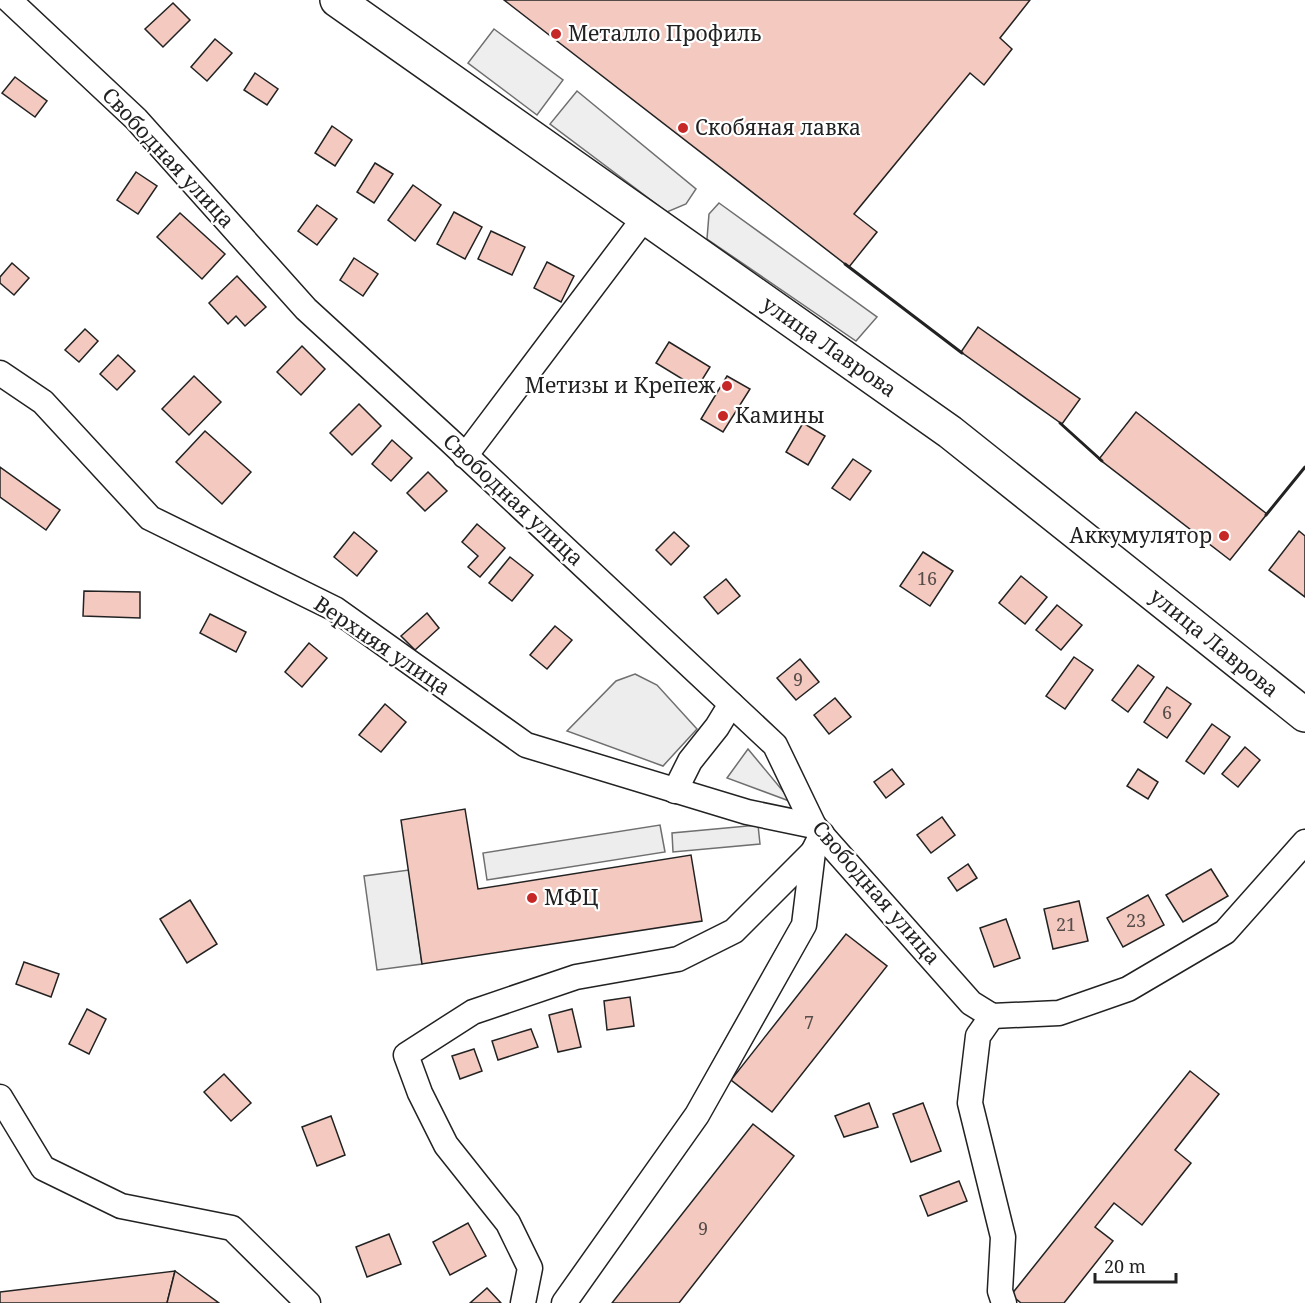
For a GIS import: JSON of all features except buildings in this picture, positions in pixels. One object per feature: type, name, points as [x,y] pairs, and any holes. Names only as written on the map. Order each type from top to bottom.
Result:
[{"type":"main road","name":"улица Лаврова","points":[[337,0],[950,432],[1305,715]]},
{"type":"street","name":"Свободная улица","points":[[9,0],[136,119],[306,309],[775,745],[816,837],[971,1003],[992,1016]]},
{"type":"street","points":[[465,456],[645,217]]},
{"type":"street","name":"Верхняя улица","points":[[0,373],[43,402],[150,518],[336,609],[526,745],[747,812],[816,837]]},
{"type":"street","points":[[675,791],[690,760],[717,727],[731,704]]},
{"type":"street","points":[[523,1303],[530,1268],[508,1223],[446,1145],[420,1093],[406,1055],[473,1012],[576,977],[678,959],[734,931],[816,837]]},
{"type":"street","points":[[564,1303],[697,1115],[804,925],[816,837]]},
{"type":"street","points":[[1004,1303],[1000,1291],[1003,1237],[970,1103],[978,1036],[992,1016],[1059,1013],[1128,989],[1225,932],[1305,842]]},
{"type":"street","points":[[3,1108],[43,1167],[121,1206],[232,1228],[308,1303]]},
{"type":"shaded area","points":[[494,29],[563,80],[537,115],[468,63]]},
{"type":"shaded area","points":[[577,91],[696,189],[686,204],[667,212],[550,124]]},
{"type":"shaded area","points":[[719,203],[877,317],[856,341],[707,239],[709,214]]},
{"type":"shaded area","points":[[635,674],[657,685],[697,729],[663,766],[567,731],[616,681]]},
{"type":"shaded area","points":[[748,749],[792,802],[727,778]]},
{"type":"shaded area","points":[[660,825],[665,852],[487,880],[483,853]]},
{"type":"shaded area","points":[[758,825],[760,844],[673,852],[672,833]]},
{"type":"shaded area","points":[[409,870],[422,964],[377,970],[364,876]]},
{"type":"wall","points":[[845,264],[962,353]]},
{"type":"wall","points":[[1060,423],[1102,461]]},
{"type":"wall","points":[[1266,515],[1305,467]]},
{"type":"place","name":"Металло Профиль","points":[[556,34]]},
{"type":"place","name":"Скобяная лавка","points":[[683,128]]},
{"type":"place","name":"Метизы и Крепеж","points":[[727,386]]},
{"type":"place","name":"Камины","points":[[723,416]]},
{"type":"place","name":"Аккумулятор","points":[[1224,536]]},
{"type":"place","name":"МФЦ","points":[[532,898]]}]
